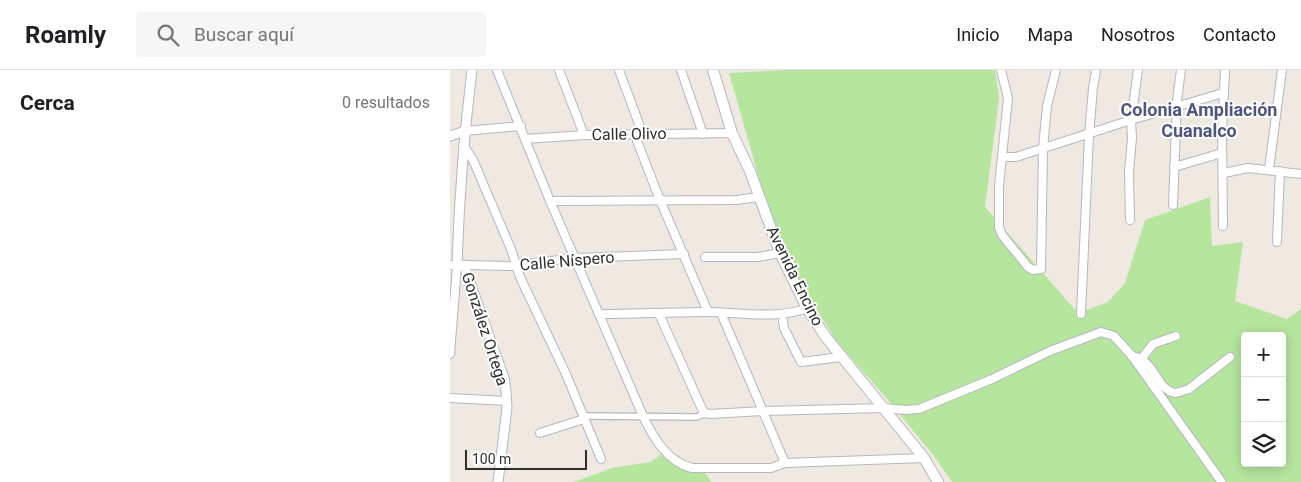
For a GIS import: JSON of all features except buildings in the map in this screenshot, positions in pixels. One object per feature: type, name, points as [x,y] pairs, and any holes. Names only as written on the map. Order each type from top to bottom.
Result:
[{"type":"main road","name":"Avenida Encino","points":[[713,70],[732,133],[780,253],[807,308],[841,357],[924,458],[938,482]]},
{"type":"street","points":[[450,354],[457,265],[458,208],[472,70]]},
{"type":"street","points":[[497,70],[574,258],[643,416],[652,434],[664,451],[688,467],[706,468],[771,468],[785,463],[924,458]]},
{"type":"street","points":[[559,70],[584,135]]},
{"type":"street","points":[[619,70],[639,124],[637,141],[708,312]]},
{"type":"street","points":[[680,70],[703,134]]},
{"type":"street","points":[[1001,70],[1008,98],[999,186],[998,219],[1000,231],[1033,270],[1041,269],[1043,148],[1047,106],[1056,70]]},
{"type":"street","points":[[1081,314],[1089,135],[1096,70]]},
{"type":"street","points":[[1130,220],[1131,120],[1138,70]]},
{"type":"street","points":[[1173,205],[1177,107],[1181,70]]},
{"type":"street","points":[[1223,226],[1224,173],[1222,153],[1225,70]]},
{"type":"street","points":[[1270,169],[1282,70]]},
{"type":"street","points":[[1002,157],[1016,157],[1223,93]]},
{"type":"street","points":[[450,136],[465,131],[521,126]]},
{"type":"street","name":"Calle Olivo","points":[[525,139],[584,135],[732,133]]},
{"type":"street","points":[[463,145],[472,160],[511,249],[516,265],[566,374],[601,459]]},
{"type":"street","points":[[1174,168],[1222,153]]},
{"type":"street","points":[[1224,173],[1248,168],[1301,174]]},
{"type":"street","points":[[1277,242],[1280,171]]},
{"type":"street","points":[[550,201],[736,200],[759,197]]},
{"type":"street","points":[[705,257],[758,257],[780,253]]},
{"type":"street","name":"Calle Níspero","points":[[457,265],[503,266],[574,258],[684,254]]},
{"type":"street","name":"González Ortega","points":[[457,265],[504,378],[507,401],[498,482]]},
{"type":"street","points":[[600,314],[787,313],[807,308]]},
{"type":"street","points":[[721,313],[785,463]]},
{"type":"street","points":[[659,314],[705,413]]},
{"type":"street","points":[[783,321],[784,328],[800,362],[841,357]]},
{"type":"street","points":[[540,432],[584,418],[697,416],[705,413],[884,408],[906,410],[929,406],[992,379],[1050,350],[1101,332],[1114,336],[1132,356],[1221,481]]},
{"type":"street","points":[[1142,358],[1153,344],[1176,336]]},
{"type":"street","points":[[1132,356],[1142,358],[1166,389],[1176,393],[1189,389],[1230,357]]},
{"type":"street","points":[[450,398],[507,401]]},
{"type":"green space","points":[[787,70],[995,70],[999,98],[985,207],[1078,313],[1108,302],[1125,283],[1145,220],[1210,197],[1212,246],[1243,242],[1235,301],[1287,319],[1301,309],[1301,482],[952,482],[934,456],[888,400],[837,342],[779,248],[729,73]]},
{"type":"green space","points":[[668,449],[706,474],[711,482],[574,482],[612,468],[651,462]]},
{"type":"district","name":"Colonia Ampliación Cuanalco","points":[[1199,119]]}]
